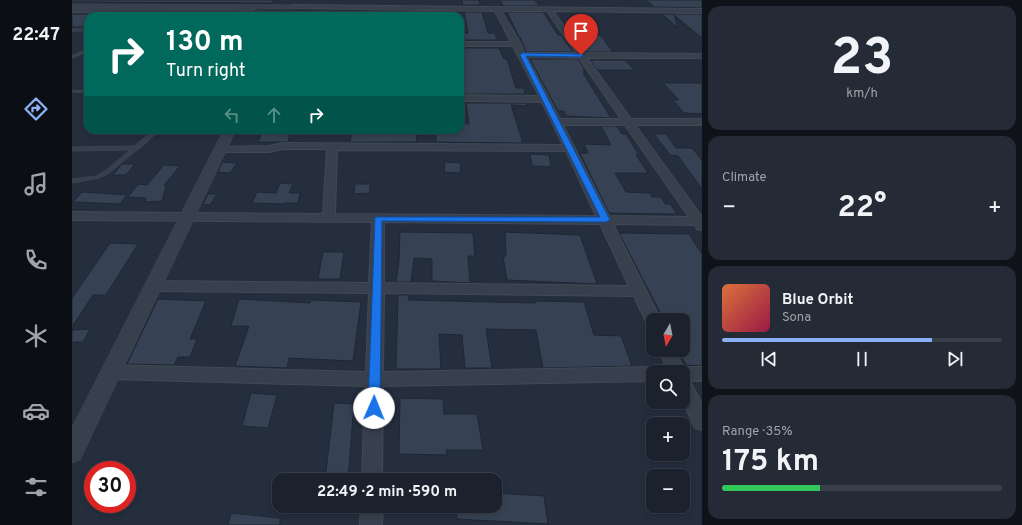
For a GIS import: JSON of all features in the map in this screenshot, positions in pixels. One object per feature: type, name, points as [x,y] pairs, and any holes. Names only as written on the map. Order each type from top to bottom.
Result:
[{"type":"street","points":[[160,6],[167,0]]},
{"type":"street","points":[[72,6],[256,7],[294,4],[549,10],[591,7],[702,10]]},
{"type":"street","points":[[72,10],[228,11],[247,10],[256,7]]},
{"type":"street","points":[[497,9],[517,44],[557,122],[606,220],[650,313]]},
{"type":"street","points":[[549,10],[701,223]]},
{"type":"street","points":[[464,44],[517,44]]},
{"type":"street","points":[[522,55],[702,56]]},
{"type":"street","points":[[464,98],[545,99]]},
{"type":"street","points":[[557,122],[702,122]]},
{"type":"street","points":[[72,452],[228,134]]},
{"type":"street","points":[[220,150],[269,149],[283,146],[569,148]]},
{"type":"street","points":[[329,218],[332,147]]},
{"type":"street","points":[[72,216],[606,220],[701,223]]},
{"type":"street","points":[[372,473],[378,218]]},
{"type":"street","points":[[154,286],[639,291]]},
{"type":"street","points":[[111,372],[375,379],[646,374]]},
{"type":"street","points":[[690,374],[702,374]]},
{"type":"street","points":[[690,398],[702,422]]},
{"type":"street","points":[[372,513],[372,525]]},
{"type":"lane","points":[[72,30],[81,30]]},
{"type":"lane","points":[[74,35],[81,30]]},
{"type":"lane","points":[[72,57],[78,56],[84,51]]},
{"type":"lane","points":[[72,91],[84,92]]},
{"type":"lane","points":[[72,181],[97,177],[107,172],[153,134]]},
{"type":"lane","points":[[72,149],[137,148]]},
{"type":"building","points":[[72,0],[274,0],[271,3],[72,2]]},
{"type":"building","points":[[462,0],[479,0],[480,5],[463,5]]},
{"type":"building","points":[[500,0],[535,0],[539,6],[503,6]]},
{"type":"building","points":[[646,0],[702,0],[702,8],[654,7]]},
{"type":"building","points":[[256,10],[267,10],[266,12],[252,12]]},
{"type":"building","points":[[464,12],[482,12],[488,33],[495,33],[497,40],[464,40],[464,33],[468,33]]},
{"type":"building","points":[[507,12],[543,12],[558,35],[561,35],[573,52],[526,52]]},
{"type":"building","points":[[72,14],[84,14],[84,27],[72,27]]},
{"type":"building","points":[[662,14],[702,14],[702,38],[674,15],[678,28]]},
{"type":"building","points":[[572,35],[600,35],[613,52],[584,52]]},
{"type":"building","points":[[464,48],[499,48],[504,59],[507,59],[516,88],[524,88],[525,94],[464,94]]},
{"type":"building","points":[[530,59],[578,59],[585,70],[583,70],[585,73],[583,73],[611,118],[566,116],[564,111],[558,111]]},
{"type":"building","points":[[590,60],[625,60],[634,70],[597,70]]},
{"type":"building","points":[[663,83],[702,83],[702,114],[684,113],[673,100],[679,100]]},
{"type":"building","points":[[466,103],[526,103],[527,106],[511,105],[523,143],[436,142],[436,134],[464,134],[464,123],[469,124]]},
{"type":"building","points":[[601,126],[617,126],[622,134],[626,134],[639,155],[636,155],[648,173],[615,173],[626,192],[650,193],[652,197],[661,197],[665,204],[670,204],[677,214],[609,213],[580,153],[588,153],[584,144],[611,145]]},
{"type":"building","points":[[261,134],[290,134],[288,142],[258,142]]},
{"type":"building","points":[[351,134],[416,134],[417,142],[350,142]]},
{"type":"building","points":[[654,134],[666,134],[676,148],[692,148],[702,160],[702,189],[678,156],[670,155]]},
{"type":"building","points":[[530,154],[549,155],[551,167],[532,166]]},
{"type":"building","points":[[222,162],[237,163],[230,173],[218,172]]},
{"type":"building","points":[[445,162],[461,163],[460,173],[444,172]]},
{"type":"building","points":[[122,164],[135,164],[126,175],[113,175]]},
{"type":"building","points":[[164,165],[180,166],[164,185],[166,186],[162,201],[145,202],[146,198],[128,197],[138,184],[147,185]]},
{"type":"building","points":[[280,183],[293,184],[289,193],[300,193],[298,203],[252,203],[257,192],[276,193]]},
{"type":"building","points":[[355,184],[370,184],[370,193],[354,194]]},
{"type":"building","points":[[82,192],[127,195],[120,204],[73,202]]},
{"type":"building","points":[[208,194],[217,194],[210,205],[203,204]]},
{"type":"building","points":[[400,232],[473,233],[475,256],[468,256],[470,283],[432,281],[432,259],[414,258],[411,282],[396,282],[399,261]]},
{"type":"building","points":[[505,232],[580,235],[597,284],[507,280],[503,256],[506,256]]},
{"type":"building","points":[[619,233],[689,234],[702,254],[702,366],[686,365],[682,357],[690,357],[690,313],[660,313]]},
{"type":"building","points":[[110,243],[138,244],[106,295],[93,295],[72,327],[72,298]]},
{"type":"building","points":[[323,252],[344,252],[340,279],[318,279]]},
{"type":"building","points":[[398,295],[409,295],[408,300],[535,303],[535,301],[584,302],[594,335],[621,336],[632,366],[543,368],[536,330],[486,329],[492,368],[465,368],[462,335],[439,334],[441,369],[396,369]]},
{"type":"building","points":[[158,299],[206,301],[190,339],[197,339],[190,357],[178,357],[174,365],[127,364]]},
{"type":"building","points":[[239,299],[310,303],[311,300],[361,302],[353,361],[289,358],[287,368],[235,366],[249,326],[231,326]]},
{"type":"building","points":[[90,329],[83,342],[72,342],[72,330]]},
{"type":"building","points":[[251,393],[277,395],[268,428],[242,426]]},
{"type":"building","points":[[400,398],[443,399],[444,414],[477,414],[483,450],[446,450],[447,455],[399,454]]},
{"type":"building","points":[[334,403],[354,404],[349,473],[326,473]]},
{"type":"building","points":[[502,493],[544,496],[548,524],[457,519],[457,513],[502,513]]},
{"type":"building","points":[[231,513],[280,518],[280,525],[228,525]]},
{"type":"route","points":[[374,408],[378,218],[606,220],[522,55],[581,55]]}]
